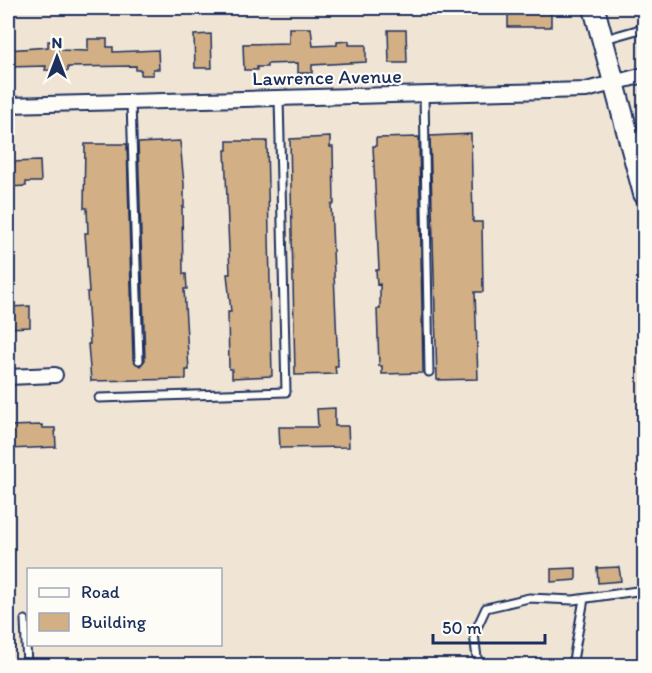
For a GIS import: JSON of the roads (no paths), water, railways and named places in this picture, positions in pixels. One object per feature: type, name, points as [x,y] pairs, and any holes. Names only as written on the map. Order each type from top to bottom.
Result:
[{"type":"main road","points":[[594,8],[645,194]]},
{"type":"street","name":"Lawrence Avenue","points":[[8,105],[586,90],[614,81],[645,75]]},
{"type":"street","points":[[8,377],[55,375]]},
{"type":"lane","points":[[603,39],[644,31]]},
{"type":"lane","points":[[424,94],[429,372]]},
{"type":"lane","points":[[99,399],[286,392],[279,98]]},
{"type":"lane","points":[[131,102],[139,360]]},
{"type":"lane","points":[[478,666],[474,634],[486,608],[529,598],[584,599],[645,590]]},
{"type":"lane","points":[[572,666],[584,599]]},
{"type":"lane","points":[[25,620],[27,666]]}]
